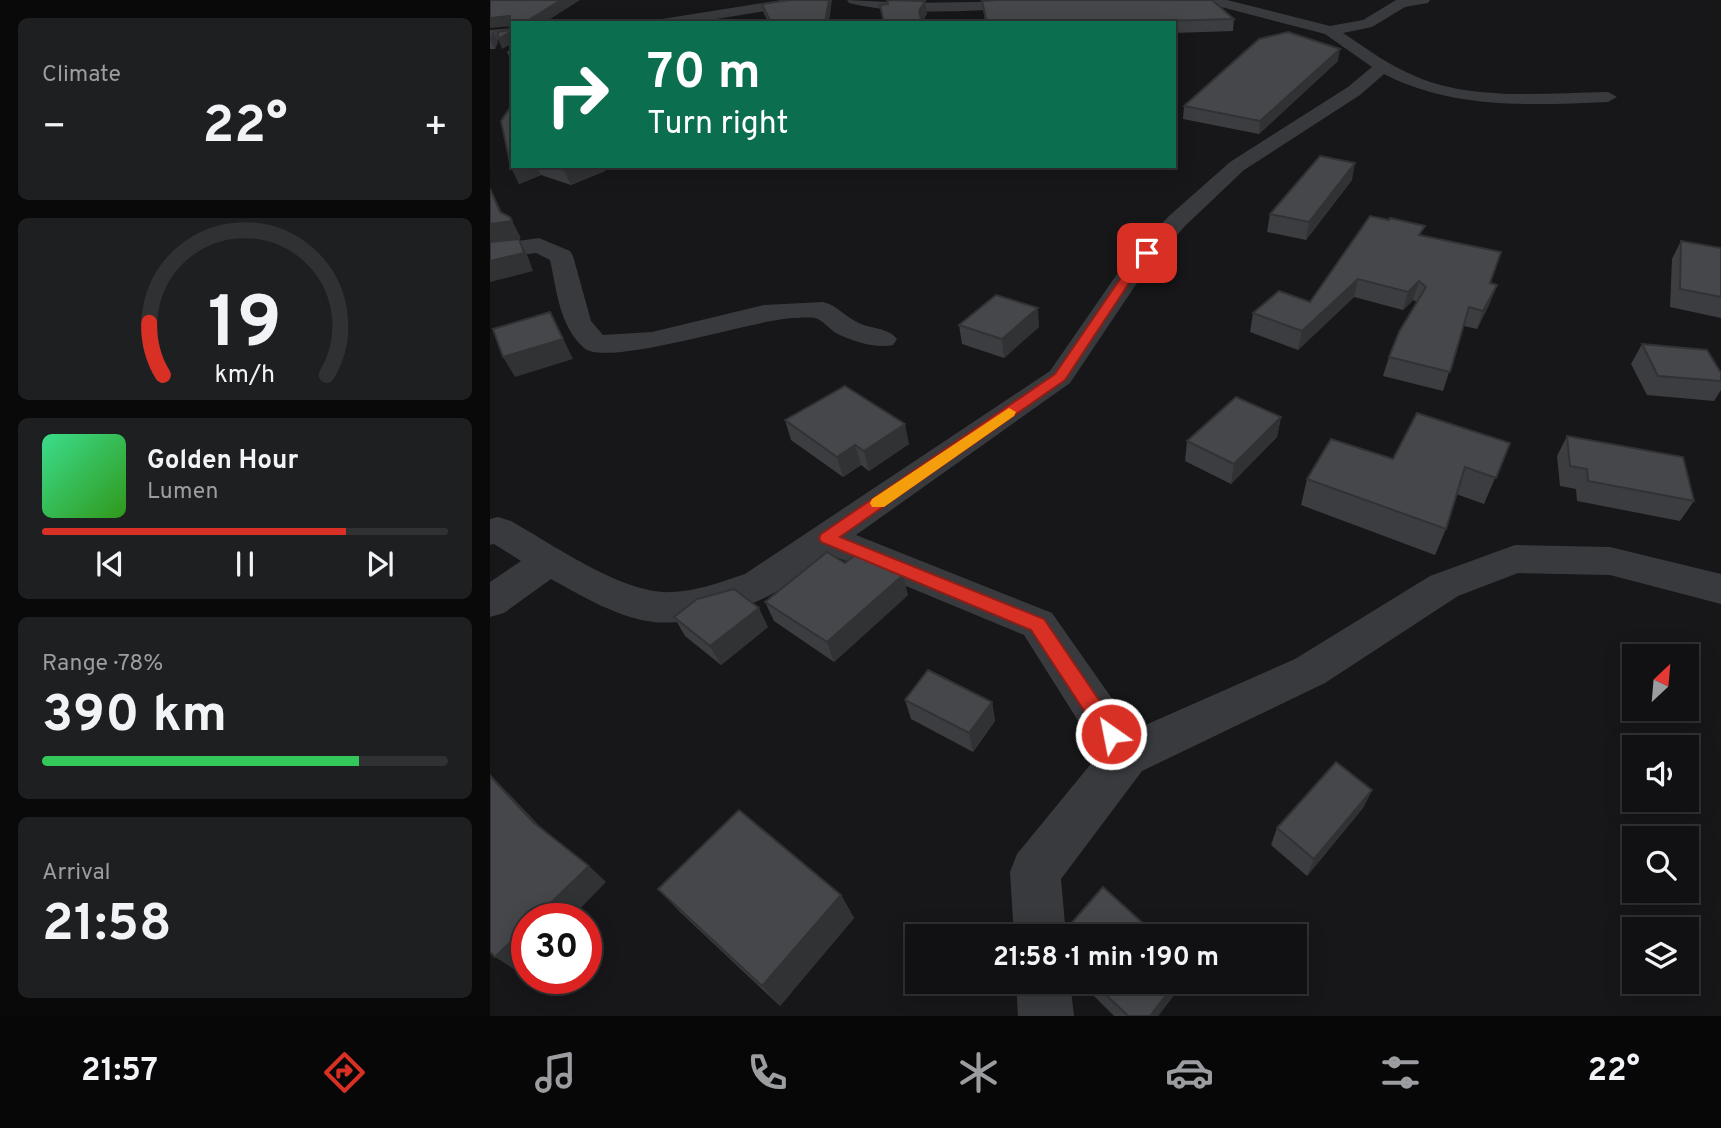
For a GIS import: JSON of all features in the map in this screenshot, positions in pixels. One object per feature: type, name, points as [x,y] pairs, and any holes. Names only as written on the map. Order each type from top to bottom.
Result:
[{"type":"street","points":[[671,21],[739,5],[802,0]]},
{"type":"street","points":[[854,0],[879,6],[910,7],[1077,0]]},
{"type":"street","points":[[1211,0],[1330,31],[1383,67],[1411,81],[1473,96],[1509,100],[1608,97]]},
{"type":"street","points":[[1330,31],[1367,24],[1401,3],[1423,0]]},
{"type":"street","points":[[491,36],[511,33]]},
{"type":"street","points":[[490,532],[498,530],[616,596],[666,609],[706,601],[758,584],[1060,377],[1133,269],[1177,221],[1237,166],[1354,91],[1383,67]]},
{"type":"street","points":[[490,252],[539,245],[561,256],[579,323],[596,344],[652,340],[764,313],[791,310],[823,310],[847,328],[883,340]]},
{"type":"street","points":[[827,538],[1038,624],[1126,757]]},
{"type":"street","points":[[490,602],[550,559]]},
{"type":"street","points":[[1039,924],[1035,872],[1126,757],[1310,671],[1444,586],[1515,559],[1610,561],[1721,589]]},
{"type":"street","points":[[1044,994],[1046,1016]]},
{"type":"building","points":[[490,0],[561,0],[527,21],[511,21],[511,31],[498,39],[498,32],[510,30],[510,16],[490,18]]},
{"type":"building","points":[[790,0],[829,0],[825,21],[770,21],[762,4]]},
{"type":"building","points":[[887,0],[925,1],[919,11],[922,21],[884,21],[880,5],[888,4]]},
{"type":"building","points":[[1212,0],[1234,19],[987,21],[982,1]]},
{"type":"building","points":[[1288,32],[1340,49],[1260,121],[1184,106],[1259,39]]},
{"type":"building","points":[[511,106],[511,168],[501,121]]},
{"type":"building","points":[[1320,156],[1355,163],[1309,222],[1270,214]]},
{"type":"building","points":[[490,189],[500,212],[512,221],[490,224]]},
{"type":"building","points":[[1370,216],[1425,226],[1419,235],[1501,252],[1490,283],[1497,285],[1483,311],[1469,307],[1450,372],[1389,357],[1399,332],[1426,287],[1419,281],[1408,292],[1358,279],[1302,331],[1253,313],[1279,291],[1310,302]]},
{"type":"building","points":[[519,239],[524,253],[490,261],[490,242]]},
{"type":"building","points":[[1681,241],[1721,248],[1721,297],[1680,289]]},
{"type":"building","points":[[996,295],[1038,308],[1002,339],[959,325]]},
{"type":"building","points":[[550,312],[563,339],[503,357],[493,329]]},
{"type":"building","points":[[1642,344],[1707,350],[1721,373],[1721,381],[1658,376]]},
{"type":"building","points":[[845,386],[905,424],[864,451],[855,445],[837,457],[785,420]]},
{"type":"building","points":[[1236,397],[1281,417],[1234,464],[1187,441]]},
{"type":"building","points":[[1417,413],[1510,443],[1496,478],[1465,467],[1446,529],[1307,479],[1331,439],[1393,459]]},
{"type":"building","points":[[1567,436],[1683,457],[1694,501],[1588,481],[1587,469],[1570,466]]},
{"type":"building","points":[[827,552],[845,563],[859,552],[903,575],[827,642],[765,602]]},
{"type":"building","points":[[734,589],[759,608],[710,646],[674,617],[697,599]]},
{"type":"building","points":[[928,670],[992,702],[969,733],[905,700]]},
{"type":"building","points":[[1336,762],[1372,790],[1314,859],[1277,828]]},
{"type":"building","points":[[490,776],[533,822],[589,866],[551,903],[511,903],[511,942],[495,957],[490,952]]},
{"type":"building","points":[[739,810],[841,895],[762,986],[658,889]]},
{"type":"building","points":[[1103,887],[1144,924],[1071,924]]},
{"type":"building","points":[[1105,994],[1167,994],[1150,1016],[1128,1016]]},
{"type":"slow traffic","points":[[878,503],[1009,412]]},
{"type":"route","points":[[1111,734],[1038,624],[827,538],[1060,377],[1133,269],[1147,253]]}]
